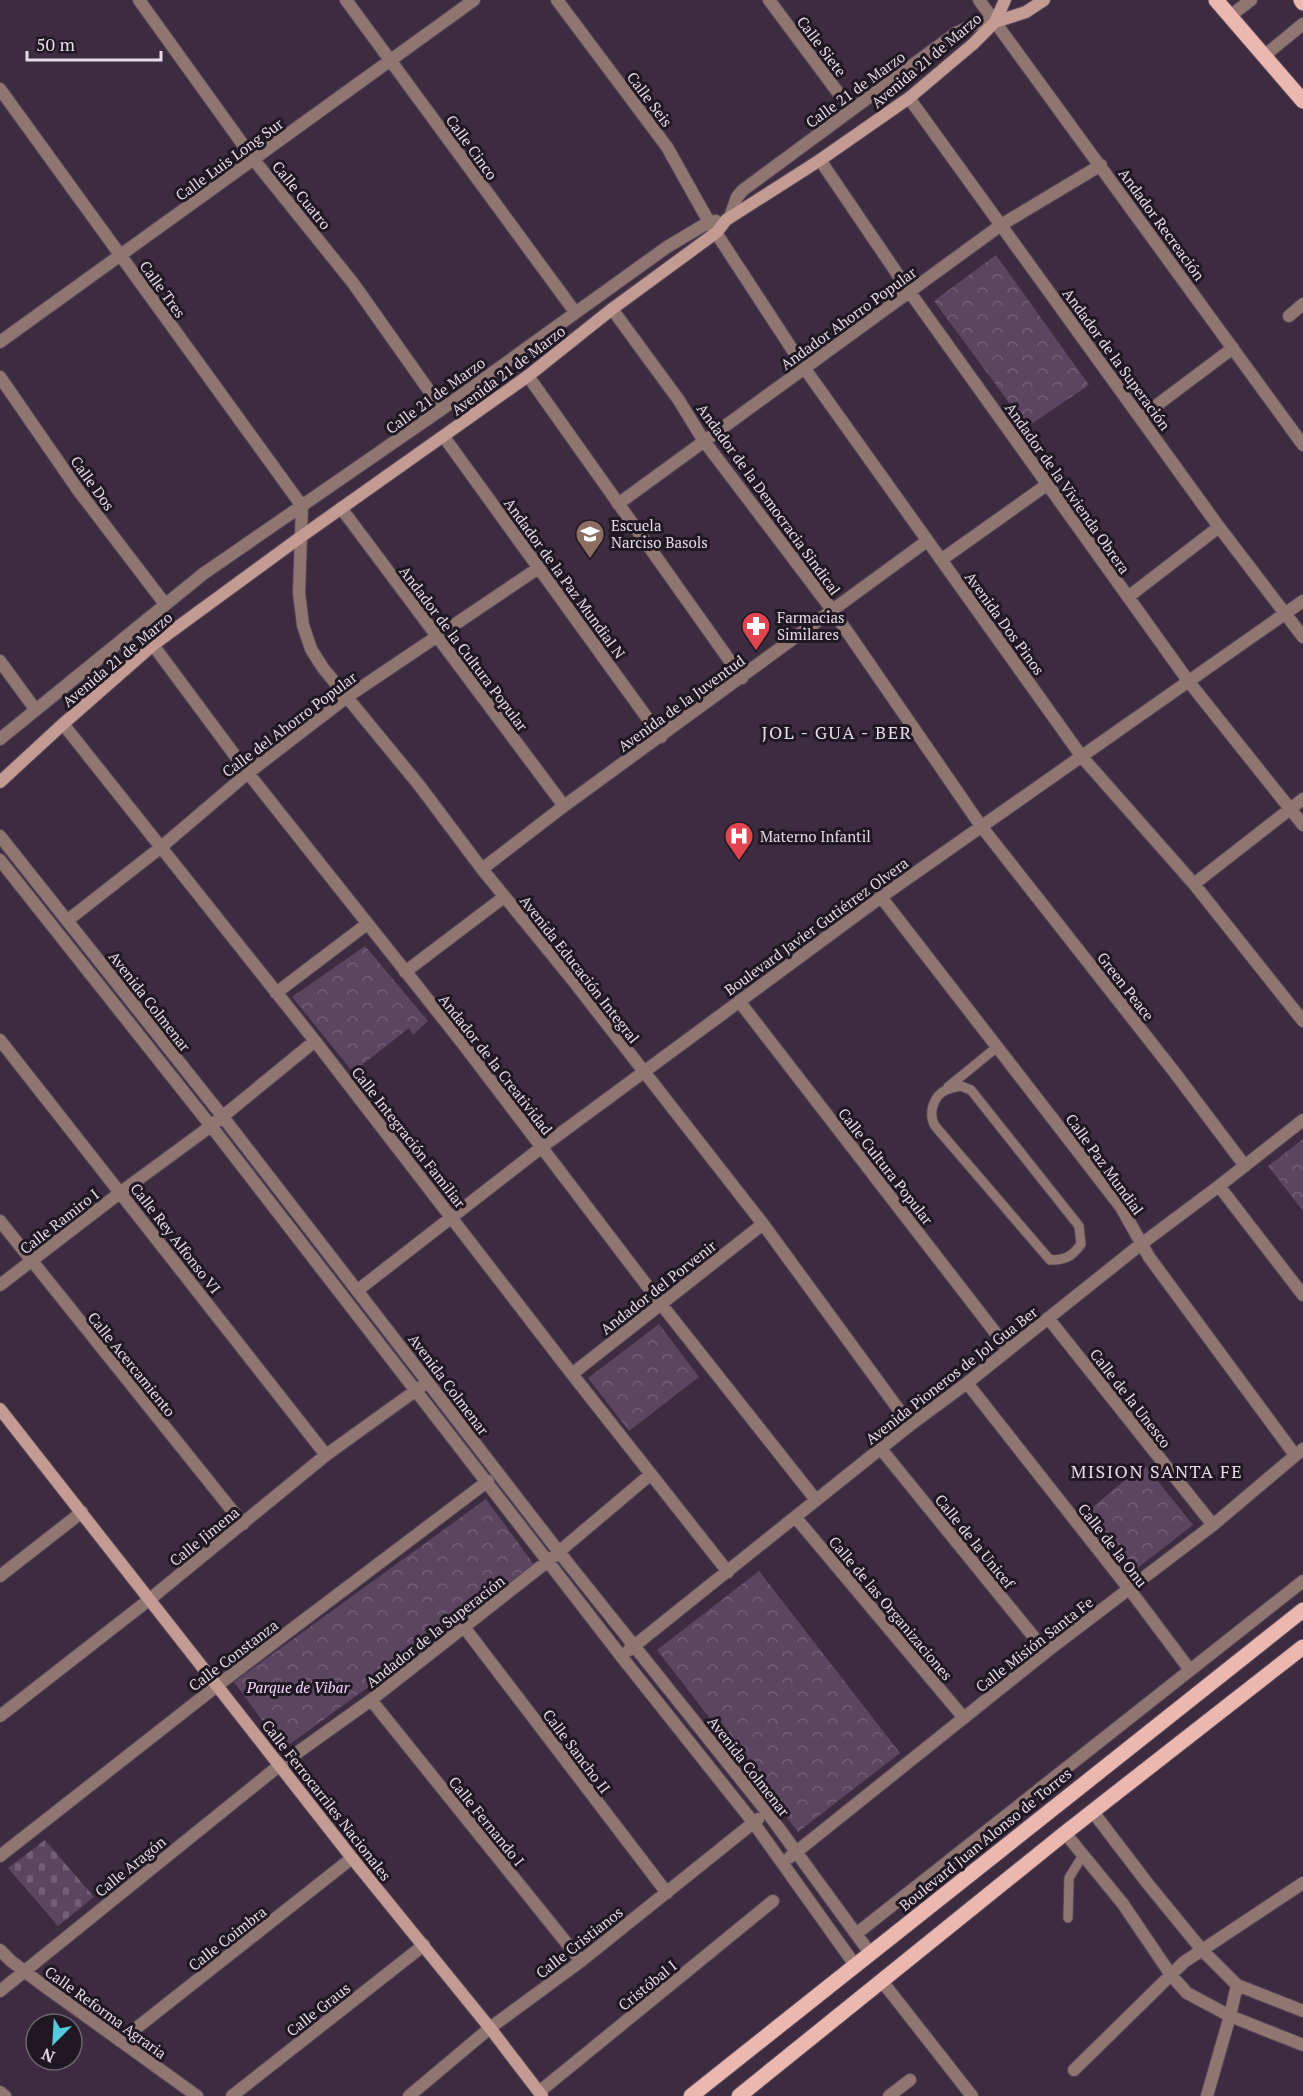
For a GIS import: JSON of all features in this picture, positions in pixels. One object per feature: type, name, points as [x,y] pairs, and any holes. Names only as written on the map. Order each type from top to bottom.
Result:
[{"type":"main road","points":[[1216,0],[1303,101]]},
{"type":"main road","name":"Boulevard Juan Alonso de Torres","points":[[691,2096],[1303,1610]]},
{"type":"main road","points":[[739,2096],[1065,1833],[1303,1647]]},
{"type":"street","name":"Calle Cuatro","points":[[140,0],[254,160],[353,283],[442,409]]},
{"type":"street","name":"Calle Cinco","points":[[346,0],[575,312]]},
{"type":"street","name":"Calle Luis Long Sur","points":[[0,342],[474,0]]},
{"type":"street","name":"Calle Seis","points":[[556,0],[668,147],[713,227]]},
{"type":"street","name":"Calle Siete","points":[[769,0],[851,110]]},
{"type":"street","name":"Andador Recreación","points":[[979,0],[1303,445]]},
{"type":"street","points":[[995,22],[1005,0]]},
{"type":"street","name":"Avenida 21 de Marzo","points":[[0,783],[153,645],[528,376],[713,227],[820,160],[909,98],[973,44],[995,22],[1026,12],[1044,0]]},
{"type":"street","points":[[1230,16],[1251,0]]},
{"type":"street","name":"Calle 21 de Marzo","points":[[728,218],[737,197],[743,190],[851,110],[956,33],[976,24],[995,22]]},
{"type":"street","points":[[1264,56],[1303,24]]},
{"type":"street","name":"Calle Tres","points":[[0,89],[302,506]]},
{"type":"street","name":"Andador de la Superación","points":[[909,98],[1220,527],[1303,637]]},
{"type":"street","name":"Andador de la Vivienda Obrera","points":[[820,160],[909,291],[1189,682],[1303,825]]},
{"type":"street","name":"Andador Ahorro Popular","points":[[618,504],[1001,225],[1101,165]]},
{"type":"street","name":"Calle 21 de Marzo","points":[[0,739],[203,574],[442,409],[667,247],[713,227]]},
{"type":"street","name":"Avenida Dos Pinos","points":[[713,227],[805,369],[1082,757],[1194,884],[1303,1022]]},
{"type":"street","points":[[1289,316],[1303,304]]},
{"type":"street","name":"Andador de la Democracia Sindical","points":[[612,309],[678,399],[704,441],[833,611],[981,826]]},
{"type":"street","points":[[1141,417],[1233,348]]},
{"type":"street","points":[[528,376],[742,678]]},
{"type":"street","name":"Calle Dos","points":[[0,377],[78,490],[165,604]]},
{"type":"street","name":"Andador de la Paz Mundial N","points":[[444,437],[661,737]]},
{"type":"street","points":[[941,560],[1048,484]]},
{"type":"street","name":"Avenida Educación Integral","points":[[302,506],[299,593],[303,625],[311,649],[323,668],[419,786],[763,1224],[910,1425]]},
{"type":"street","name":"Andador de la Cultura Popular","points":[[341,508],[564,806]]},
{"type":"street","points":[[1128,597],[1220,527]]},
{"type":"street","name":"Avenida de la Juventud","points":[[482,869],[564,806],[927,541]]},
{"type":"street","name":"Calle del Ahorro Popular","points":[[68,921],[248,773],[347,697],[540,567]]},
{"type":"street","name":"Boulevard Javier Gutiérrez Olvera","points":[[358,1290],[739,1000],[981,826],[1303,601]]},
{"type":"street","name":"Andador de la Creatividad","points":[[153,645],[248,773],[816,1500]]},
{"type":"street","points":[[0,661],[35,709]]},
{"type":"street","name":"Calle Integración Familiar","points":[[63,724],[159,848],[315,1041],[728,1572]]},
{"type":"street","points":[[1194,884],[1303,799]]},
{"type":"street","name":"Green Peace","points":[[981,826],[1172,1069],[1245,1166]]},
{"type":"street","name":"Avenida Colmenar","points":[[0,836],[223,1117],[559,1552],[767,1812],[870,1953]]},
{"type":"street","name":"Avenida Colmenar","points":[[0,860],[211,1126],[488,1481],[621,1656],[753,1822],[855,1965]]},
{"type":"street","points":[[405,972],[504,897]]},
{"type":"street","name":"Calle Paz Mundial","points":[[881,897],[1121,1207],[1140,1245],[1299,1452]]},
{"type":"street","points":[[276,993],[367,924]]},
{"type":"street","name":"Calle Cultura Popular","points":[[739,1000],[1008,1349]]},
{"type":"street","name":"Calle Rey Alfonso VI","points":[[0,1040],[326,1455]]},
{"type":"street","name":"Calle Ramiro I","points":[[0,1285],[223,1117],[315,1041]]},
{"type":"street","name":"Avenida Pioneros de Jol Gua Ber","points":[[621,1656],[910,1425],[1303,1120]]},
{"type":"street","points":[[1219,1186],[1303,1295]]},
{"type":"street","name":"Calle Acercamiento","points":[[0,1221],[243,1524]]},
{"type":"street","name":"Andador del Porvenir","points":[[572,1374],[763,1224]]},
{"type":"street","name":"Calle de la Unesco","points":[[1048,1318],[1212,1525]]},
{"type":"street","name":"Calle Jimena","points":[[0,1716],[150,1599],[326,1455],[428,1382]]},
{"type":"street","name":"Calle de la Onu","points":[[967,1383],[1190,1670]]},
{"type":"street","name":"Calle Ferrocarriles Nacionales","points":[[0,1409],[352,1858],[424,1945],[541,2094]]},
{"type":"street","name":"Calle de la Unicef","points":[[881,1449],[1047,1652]]},
{"type":"street","name":"Calle Misión Santa Fe","points":[[783,1862],[1047,1652],[1212,1525],[1299,1452]]},
{"type":"street","name":"Andador de la Superación","points":[[280,1765],[371,1700],[548,1561],[651,1474]]},
{"type":"street","name":"Calle Constanza","points":[[0,1856],[218,1685],[488,1481]]},
{"type":"street","points":[[0,1576],[82,1512]]},
{"type":"street","name":"Calle de las Organizaciones","points":[[796,1518],[964,1718]]},
{"type":"street","points":[[856,1934],[1303,1581]]},
{"type":"street","name":"Calle Sancho II","points":[[464,1627],[667,1893]]},
{"type":"street","name":"Calle Fernando I","points":[[371,1700],[581,1961]]},
{"type":"street","name":"Calle Aragón","points":[[0,1991],[280,1765]]},
{"type":"street","name":"Calle Cristianos","points":[[409,2096],[490,2028],[581,1961],[767,1812]]},
{"type":"street","points":[[1093,1812],[1202,1950],[1237,1985],[1303,2011]]},
{"type":"street","points":[[1065,1833],[1123,1904],[1171,1975],[1187,1993],[1230,2016],[1303,2045]]},
{"type":"street","name":"Calle Coimbra","points":[[120,2041],[352,1858]]},
{"type":"street","points":[[1074,2070],[1184,1962],[1303,1883]]},
{"type":"street","name":"Cristóbal I","points":[[541,2094],[773,1901]]},
{"type":"street","name":"Calle Graus","points":[[232,2096],[424,1945]]},
{"type":"street","name":"Calle Reforma Agraria","points":[[0,1950],[24,1971],[197,2096]]},
{"type":"street","points":[[881,1980],[972,2096]]},
{"type":"street","points":[[1207,2096],[1237,1985]]},
{"type":"street","points":[[889,2096],[910,2080]]},
{"type":"street","points":[[0,2092],[5,2096]]},
{"type":"lane","points":[[945,1090],[962,1086],[971,1090],[1079,1226],[1081,1244],[1074,1254],[1063,1260],[1050,1260],[934,1126],[931,1119],[932,1107],[937,1098],[945,1090],[997,1047]]},
{"type":"lane","points":[[1068,1918],[1069,1878],[1083,1855]]},
{"type":"green space","points":[[996,255],[1089,385],[1027,427],[934,301]]},
{"type":"green space","points":[[365,946],[428,1021],[413,1035],[409,1028],[353,1072],[292,997]]},
{"type":"green space","points":[[1303,1139],[1303,1211],[1268,1166]]},
{"type":"green space","points":[[659,1324],[699,1377],[629,1431],[588,1378]]},
{"type":"green space","points":[[1144,1464],[1193,1525],[1131,1573],[1088,1511]]},
{"type":"green space","name":"Parque de Vibar","points":[[486,1499],[535,1566],[283,1749],[234,1682]]},
{"type":"green space","points":[[759,1571],[900,1753],[798,1832],[657,1650]]},
{"type":"green space","points":[[45,1840],[94,1897],[58,1926],[8,1868]]},
{"type":"place","name":"Escuela Narciso Basols","points":[[590,560]]},
{"type":"place","name":"Farmacias Similares","points":[[756,652]]},
{"type":"place","name":"Materno Infantil","points":[[739,862]]},
{"type":"district","name":"JOL - GUA - BER","points":[[837,732]]},
{"type":"district","name":"MISION SANTA FE","points":[[1157,1471]]}]
